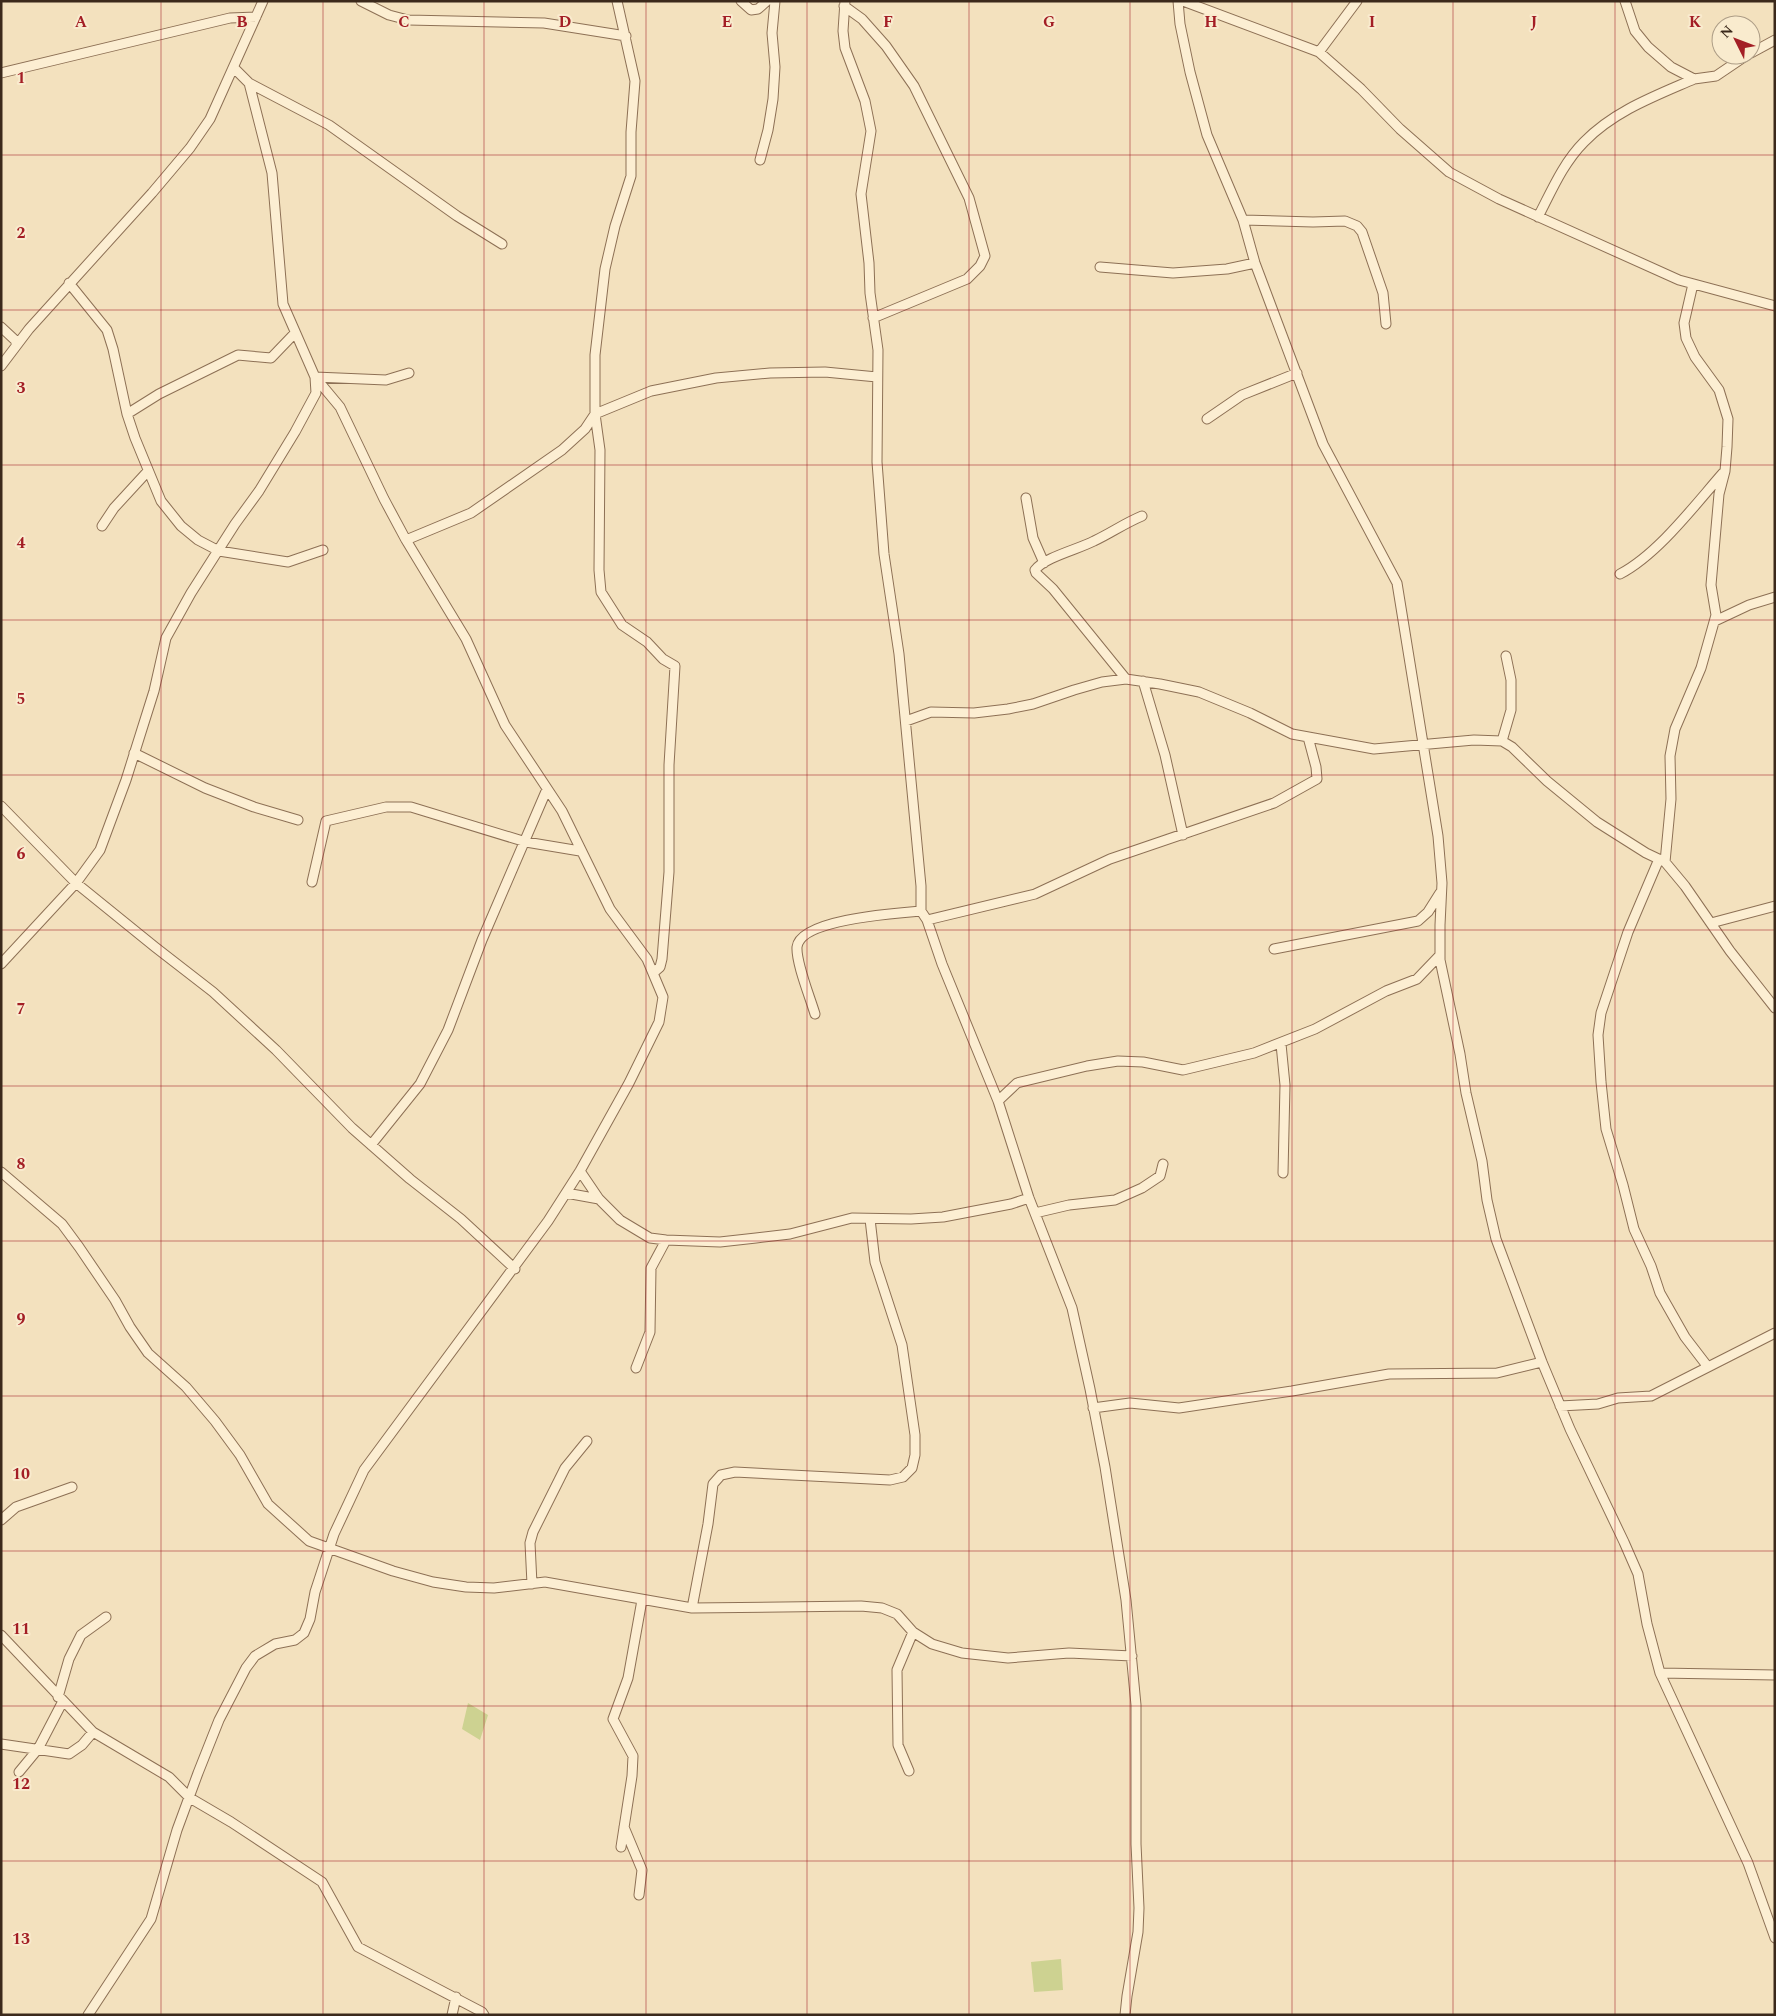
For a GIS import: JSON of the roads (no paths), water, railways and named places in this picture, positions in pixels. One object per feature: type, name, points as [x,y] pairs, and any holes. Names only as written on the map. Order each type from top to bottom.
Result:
[{"type":"street","points":[[1,366],[69,283],[152,193],[190,148],[210,119],[263,1]]},
{"type":"street","points":[[361,1],[389,15],[408,20],[544,23],[626,36]]},
{"type":"street","points":[[617,1],[635,81],[631,132],[631,176],[615,226],[605,269],[595,354],[596,414],[600,450],[599,570],[601,592],[622,625],[647,642],[663,659],[675,666],[669,765],[668,891],[662,958],[660,967],[653,973]]},
{"type":"street","points":[[741,1],[751,10],[758,9],[767,1]]},
{"type":"street","points":[[760,160],[768,130],[773,99],[775,66],[772,33],[775,1]]},
{"type":"street","points":[[1178,1],[1190,72],[1207,135],[1243,220],[1255,263],[1323,444],[1397,583],[1425,745],[1438,836],[1442,891],[1440,955],[1496,1239],[1560,1406],[1638,1574],[1647,1624],[1660,1673],[1748,1863],[1775,1938]]},
{"type":"street","points":[[1183,1],[1319,52],[1349,77],[1400,129],[1449,172],[1499,200],[1651,269],[1693,284],[1775,306]]},
{"type":"street","points":[[1319,52],[1357,1]]},
{"type":"street","points":[[1624,1],[1636,31],[1648,47],[1671,67],[1694,79]]},
{"type":"street","points":[[845,4],[862,19],[886,46],[914,86],[969,198],[985,256],[980,266],[968,279],[873,318]]},
{"type":"street","points":[[845,4],[842,31],[844,48],[865,102],[871,131],[861,194],[873,318],[878,350],[877,462],[884,554],[899,654],[906,722],[911,794],[921,886],[921,911],[998,1101],[1029,1198],[1072,1308],[1094,1408],[1119,1546],[1136,1705],[1136,1844],[1139,1908],[1138,1932],[1126,1996],[1125,2015]]},
{"type":"street","points":[[1,73],[230,18],[256,17]]},
{"type":"street","points":[[1761,48],[1775,40]]},
{"type":"street","points":[[1538,217],[1560,175],[1583,142],[1602,125],[1640,103],[1694,79],[1716,76],[1732,65]]},
{"type":"street","points":[[234,68],[249,83],[329,125],[457,216],[502,244]]},
{"type":"street","points":[[1,964],[76,883],[100,850],[106,838],[154,691],[166,638],[191,593],[268,478],[316,393],[315,377],[284,304],[272,173],[249,83]]},
{"type":"street","points":[[1243,220],[1345,221],[1357,226],[1362,232],[1384,293],[1386,324]]},
{"type":"street","points":[[1100,267],[1173,273],[1228,269],[1255,263]]},
{"type":"street","points":[[69,283],[107,330],[128,414],[148,471],[161,501],[181,526],[198,540],[219,551],[288,562],[323,550]]},
{"type":"street","points":[[1693,284],[1684,323],[1686,338],[1695,358],[1719,390],[1728,419],[1725,471],[1720,494],[1711,576],[1716,615],[1701,668],[1675,729],[1670,756],[1671,799],[1662,861],[1628,932],[1601,1013],[1598,1036],[1606,1129],[1634,1229],[1660,1293],[1685,1337],[1708,1367]]},
{"type":"street","points":[[1,327],[16,341],[16,346]]},
{"type":"street","points":[[128,414],[159,394],[238,355],[271,358],[295,333]]},
{"type":"street","points":[[406,540],[471,513],[562,450],[585,429],[596,414],[651,391],[716,378],[770,373],[825,372],[877,377]]},
{"type":"street","points":[[315,377],[386,380],[409,373]]},
{"type":"street","points":[[1208,419],[1242,395],[1297,373]]},
{"type":"street","points":[[88,2015],[151,1919],[178,1830],[198,1773],[219,1720],[246,1668],[254,1656],[275,1644],[294,1640],[304,1633],[310,1619],[315,1592],[329,1547],[364,1470],[514,1269],[580,1171],[629,1083],[659,1022],[663,997],[647,959],[610,909],[562,811],[505,725],[466,639],[424,573],[406,540],[340,407],[315,377]]},
{"type":"street","points":[[102,526],[114,508],[148,471]]},
{"type":"street","points":[[1620,574],[1636,566],[1651,553],[1725,471]]},
{"type":"street","points":[[1026,498],[1034,538],[1044,563]]},
{"type":"street","points":[[1126,679],[1053,589],[1036,573],[1037,567],[1044,563],[1094,541],[1142,516]]},
{"type":"street","points":[[1715,621],[1749,605],[1775,597]]},
{"type":"street","points":[[1502,740],[1512,710],[1511,680],[1506,656]]},
{"type":"street","points":[[906,722],[931,712],[974,713],[1034,704],[1102,682],[1126,679],[1199,692],[1250,713],[1292,734],[1374,749],[1474,740],[1502,740],[1597,822],[1662,861],[1775,1008]]},
{"type":"street","points":[[1143,681],[1165,755],[1183,835]]},
{"type":"street","points":[[926,920],[1035,894],[1110,859],[1274,803],[1317,779],[1308,737]]},
{"type":"street","points":[[134,753],[205,788],[254,807],[298,820]]},
{"type":"street","points":[[371,1145],[420,1084],[448,1030],[482,940],[526,842],[547,789]]},
{"type":"street","points":[[1,806],[76,883],[155,948],[213,992],[276,1050],[371,1145],[461,1219],[514,1269]]},
{"type":"street","points":[[312,882],[326,821],[386,806],[411,807],[526,842],[580,851]]},
{"type":"street","points":[[1274,949],[1418,921],[1428,912],[1442,891]]},
{"type":"street","points":[[1711,923],[1775,906]]},
{"type":"street","points":[[815,1014],[798,958],[799,940],[803,935],[820,928],[874,914],[921,911]]},
{"type":"street","points":[[998,1101],[1017,1083],[1087,1066],[1118,1061],[1143,1062],[1183,1070],[1232,1059],[1281,1044],[1315,1029],[1386,991],[1417,979],[1440,955]]},
{"type":"street","points":[[1281,1044],[1285,1085],[1284,1173]]},
{"type":"street","points":[[1035,1213],[1069,1205],[1115,1200],[1142,1188],[1160,1176],[1163,1164]]},
{"type":"street","points":[[580,1171],[599,1199],[620,1220],[650,1238],[666,1240],[729,1241],[790,1234],[852,1218],[911,1220],[943,1217],[1011,1204],[1029,1198]]},
{"type":"street","points":[[1,1172],[62,1224],[115,1300],[130,1327],[148,1353],[186,1387],[225,1434],[240,1455],[268,1504],[309,1541],[393,1571],[433,1582],[466,1587],[494,1588],[546,1582],[692,1608],[861,1606],[882,1608],[897,1614],[914,1632],[946,1650],[1008,1658],[1069,1653],[1132,1656]]},
{"type":"street","points":[[566,1192],[599,1199]]},
{"type":"street","points":[[692,1608],[708,1524],[713,1484],[721,1476],[735,1472],[890,1480],[904,1477],[912,1468],[915,1456],[916,1435],[904,1353],[875,1262],[870,1219]]},
{"type":"street","points":[[636,1368],[650,1332],[651,1268],[666,1240]]},
{"type":"street","points":[[1560,1406],[1598,1404],[1618,1398],[1651,1396],[1775,1333]]},
{"type":"street","points":[[1094,1408],[1130,1403],[1179,1408],[1389,1374],[1497,1373],[1542,1362]]},
{"type":"street","points":[[532,1584],[530,1543],[533,1532],[565,1468],[587,1441]]},
{"type":"street","points":[[1,1520],[16,1507],[72,1487]]},
{"type":"street","points":[[621,1847],[632,1776],[633,1756],[613,1719],[628,1678],[642,1600]]},
{"type":"street","points":[[19,1772],[38,1749],[61,1699],[69,1659],[81,1635],[106,1617]]},
{"type":"street","points":[[909,1771],[898,1745],[897,1670],[914,1632]]},
{"type":"street","points":[[1,1635],[93,1732],[168,1778],[190,1798],[231,1822],[322,1882],[358,1947],[456,1997],[484,2015]]},
{"type":"street","points":[[1660,1673],[1775,1675]]},
{"type":"street","points":[[1,1744],[69,1754],[82,1745],[93,1732]]},
{"type":"street","points":[[624,1826],[642,1870],[639,1895]]},
{"type":"street","points":[[452,2015],[456,1997]]}]
